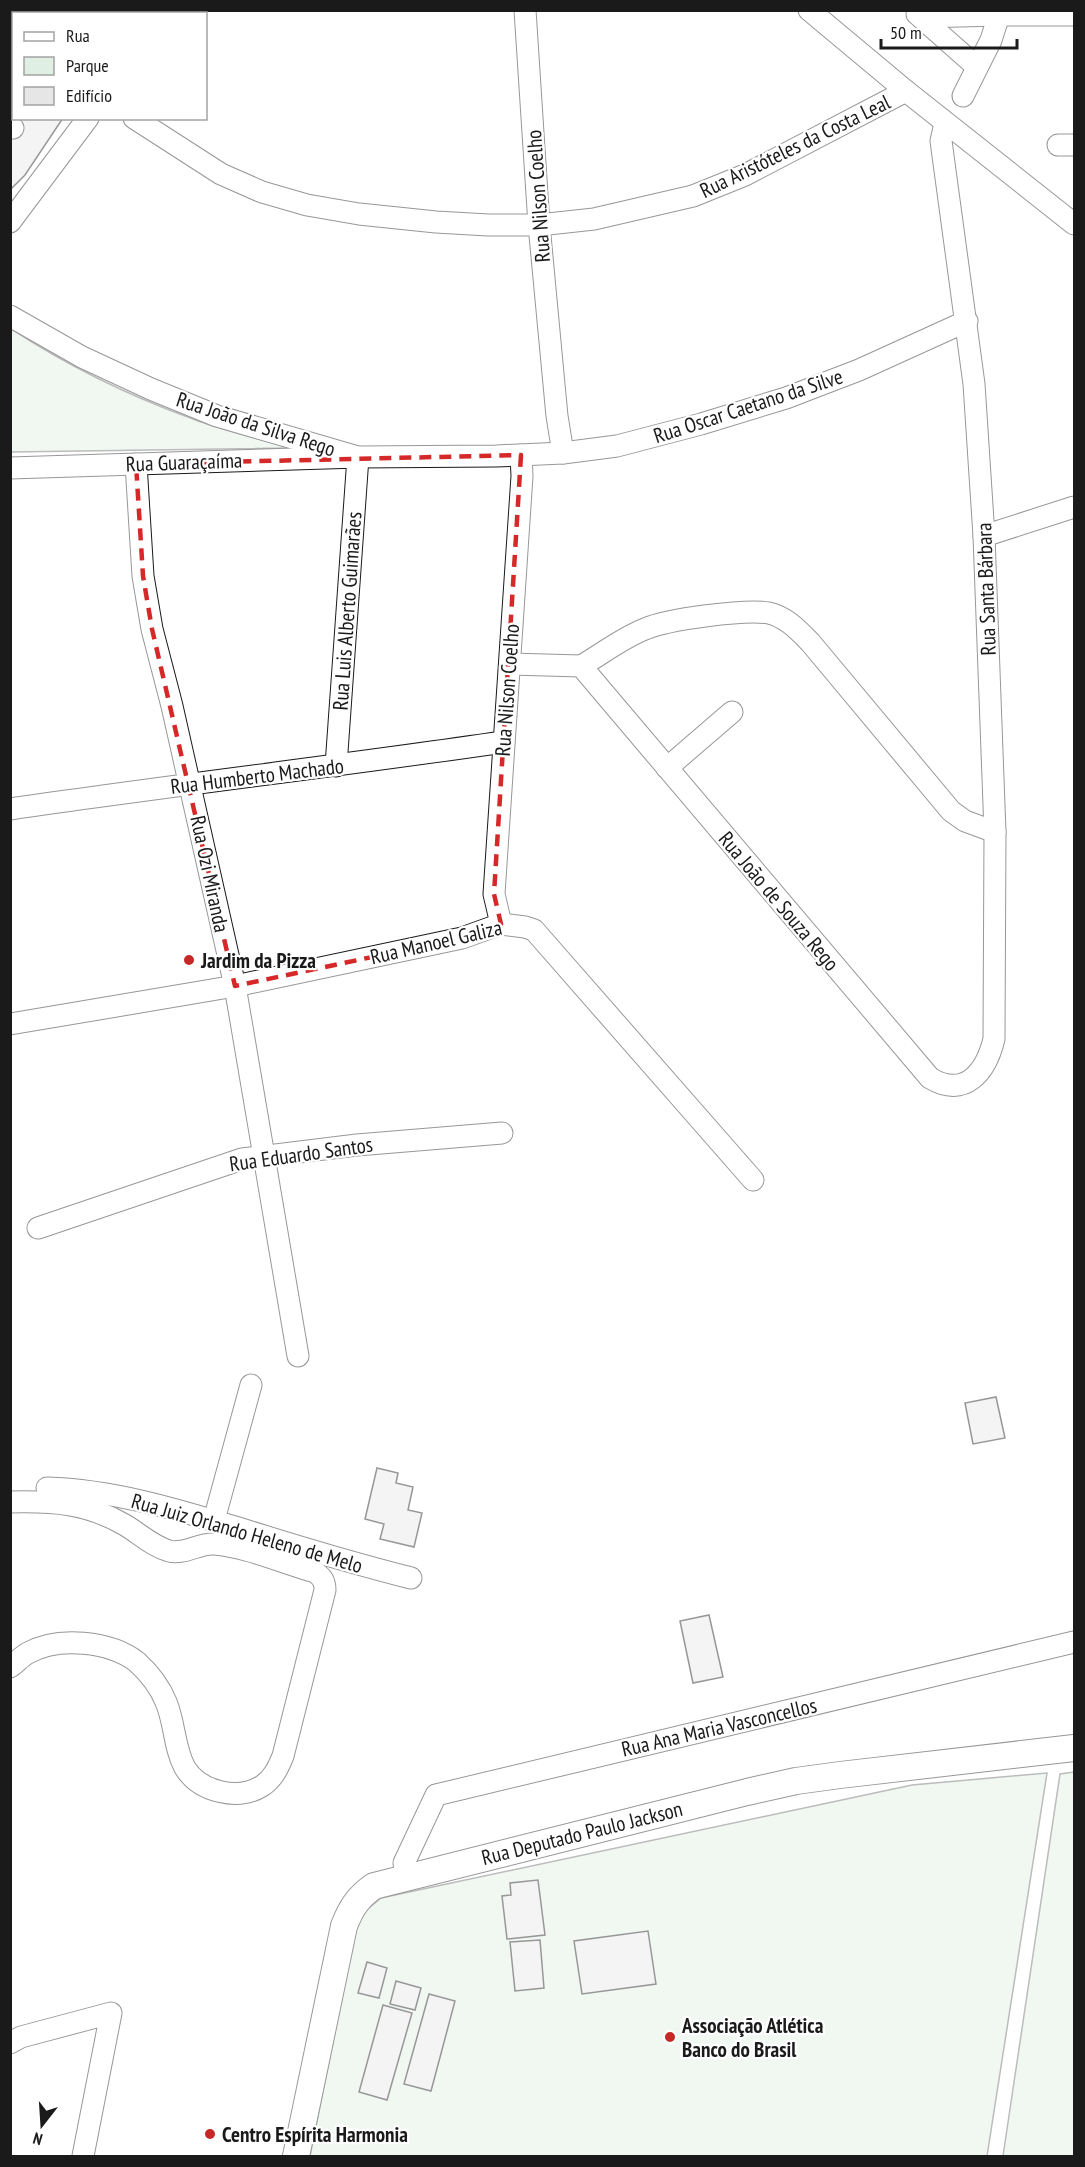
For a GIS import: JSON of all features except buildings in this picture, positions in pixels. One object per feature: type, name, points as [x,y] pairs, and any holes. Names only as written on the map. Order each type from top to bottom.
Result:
[{"type":"main road","name":"Rua Deputado Paulo Jackson","points":[[296,2157],[344,1926],[350,1910],[360,1896],[374,1886],[405,1870],[796,1781],[1074,1748]]},
{"type":"street","name":"Rua Nilson Coelho","points":[[525,10],[539,225],[556,408],[563,453]]},
{"type":"street","points":[[810,10],[945,123],[1074,224]]},
{"type":"street","points":[[918,14],[1074,15]]},
{"type":"street","points":[[918,14],[977,68]]},
{"type":"street","points":[[963,96],[991,40],[999,15]]},
{"type":"street","name":"Rua Aristóteles da Costa Leal","points":[[137,120],[221,174],[262,192],[307,205],[359,214],[436,222],[539,225],[594,219],[693,196],[745,175],[906,91]]},
{"type":"street","points":[[10,222],[86,120]]},
{"type":"street","name":"Rua Santa Bárbara","points":[[945,123],[941,141],[974,384],[984,536],[995,832],[994,1039],[990,1057]]},
{"type":"street","name":"Rua João da Silva Rego","points":[[10,316],[82,357],[217,416],[358,456],[521,455]]},
{"type":"street","name":"Rua Oscar Caetano da Silve","points":[[521,455],[563,453],[627,443],[701,424],[775,401],[859,370],[967,321]]},
{"type":"street","name":"Rua Nilson Coelho","points":[[501,924],[494,894],[522,476],[521,455]]},
{"type":"street","name":"Rua Guaraçaíma","points":[[10,468],[358,456]]},
{"type":"street","name":"Rua Luis Alberto Guimarães","points":[[336,766],[358,456]]},
{"type":"street","name":"Rua Ozi Miranda","points":[[136,464],[143,576],[152,629],[190,783],[234,986],[298,1356]]},
{"type":"street","points":[[984,536],[1074,507]]},
{"type":"street","points":[[510,664],[581,666],[635,634],[662,623],[746,612],[770,614],[788,621],[810,642],[951,811],[965,820],[995,832]]},
{"type":"street","name":"Rua João de Souza Rego","points":[[581,666],[930,1078],[941,1085],[956,1087],[981,1071],[990,1057]]},
{"type":"street","points":[[667,768],[732,712]]},
{"type":"street","name":"Rua Humberto Machado","points":[[10,809],[503,742]]},
{"type":"street","name":"Rua Manoel Galiza","points":[[10,1024],[234,986],[462,938],[501,924],[525,927],[534,930],[753,1180]]},
{"type":"street","name":"Rua Eduardo Santos","points":[[38,1228],[242,1159],[502,1133]]},
{"type":"street","points":[[214,1520],[251,1385]]},
{"type":"street","name":"Rua Juiz Orlando Heleno de Melo","points":[[10,1488],[65,1489],[168,1506],[346,1562],[411,1578]]},
{"type":"street","points":[[10,1502],[67,1503],[86,1508],[107,1515],[144,1539],[171,1551],[182,1551],[210,1544],[227,1546],[315,1572],[322,1577],[326,1590],[283,1756],[275,1774],[262,1786],[245,1792],[228,1793],[212,1790],[186,1770],[178,1753],[174,1727],[166,1702],[154,1680],[135,1661],[110,1648],[81,1642],[53,1644],[28,1653],[10,1667]]},
{"type":"street","name":"Rua Ana Maria Vasconcellos","points":[[405,1870],[436,1795],[1074,1642]]},
{"type":"street","points":[[10,2043],[21,2037],[111,2013],[83,2157]]},
{"type":"highlighted area","points":[[521,455],[494,894],[501,924],[462,938],[235,986],[152,629],[143,576],[136,464]]},
{"type":"green space","points":[[10,328],[99,379],[169,410],[229,431],[290,448],[11,452]]},
{"type":"green space","points":[[1074,1772],[1074,2156],[1003,2156],[1060,1774]]},
{"type":"green space","name":"Associação Atlética Banco do Brasil","points":[[1047,1773],[987,2156],[310,2156],[358,1917],[381,1898],[912,1785]]},
{"type":"place","name":"Jardim da Pizza","points":[[189,960]]},
{"type":"place","name":"Associação Atlética Banco do Brasil","points":[[670,2037]]},
{"type":"place","name":"Centro Espírita Harmonia","points":[[210,2134]]}]
